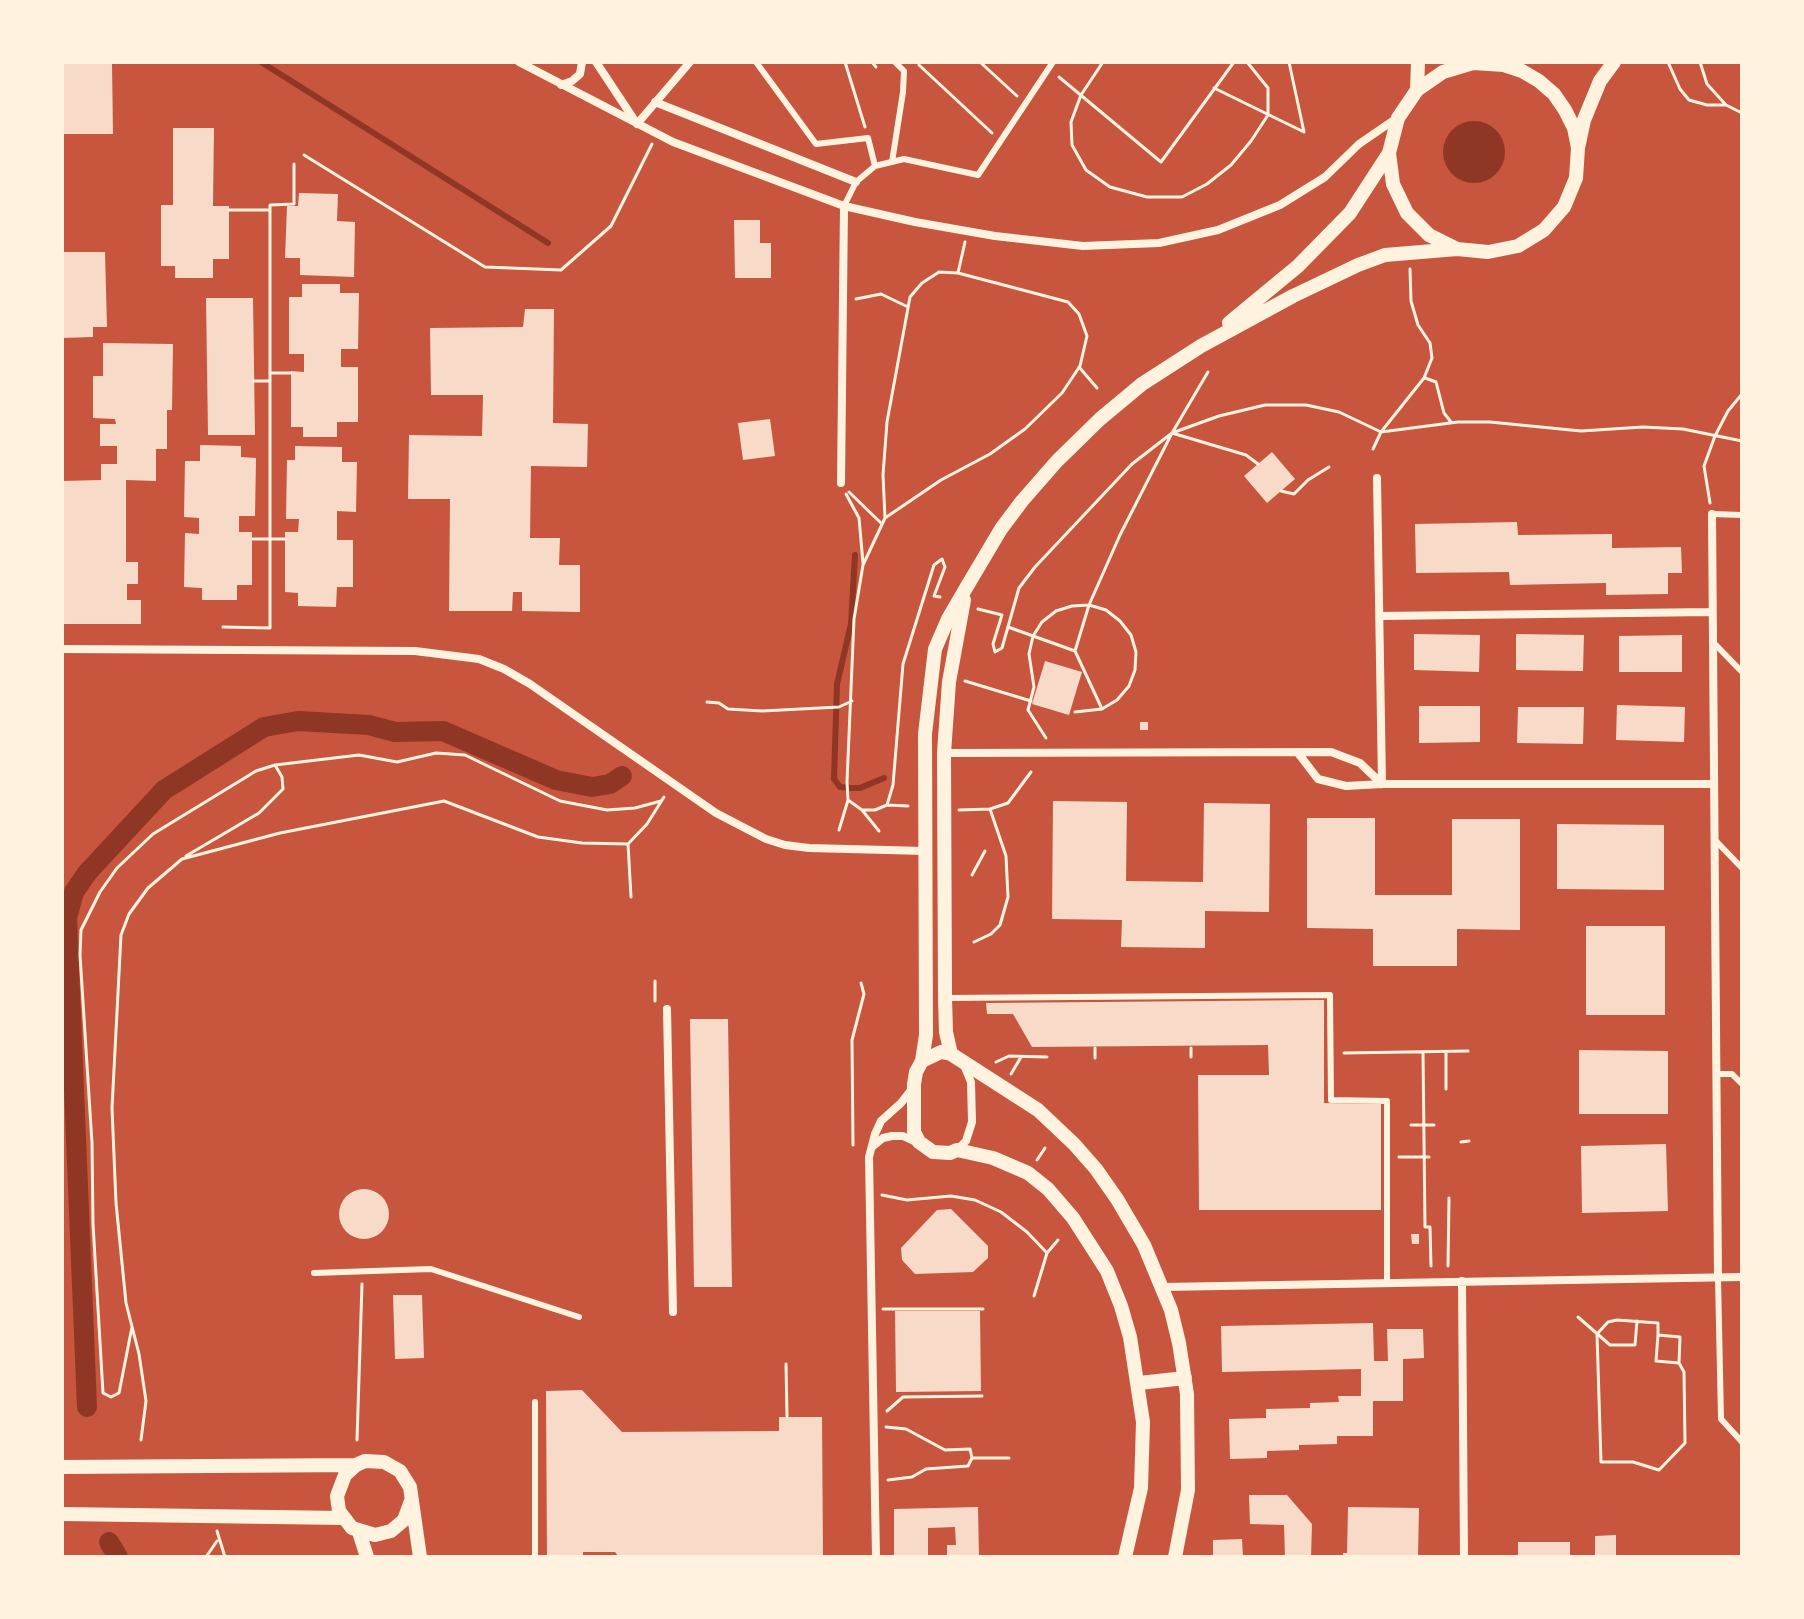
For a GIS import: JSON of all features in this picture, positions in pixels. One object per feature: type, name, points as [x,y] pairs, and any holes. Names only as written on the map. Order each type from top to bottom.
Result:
[{"type":"street","points":[[519,62],[657,133],[768,179],[844,206],[967,232],[1083,246],[1159,243],[1218,230],[1280,205],[1325,177],[1359,144],[1398,118]]},
{"type":"street","points":[[561,85],[580,74],[582,62]]},
{"type":"street","points":[[596,62],[637,124]]},
{"type":"street","points":[[637,124],[690,62]]},
{"type":"street","points":[[1417,90],[1418,62]]},
{"type":"street","points":[[925,1147],[914,1132],[914,1084],[922,1061],[926,1020],[925,734],[929,684],[935,649],[948,619],[1001,529],[1057,461],[1100,419],[1142,384],[1201,346],[1293,296],[1385,255],[1457,249],[1488,252],[1518,246],[1544,230],[1564,207],[1576,178],[1584,120],[1600,81],[1614,62]]},
{"type":"street","points":[[1201,346],[1298,266],[1327,237],[1366,191],[1389,153],[1398,118],[1417,90],[1443,72],[1473,63],[1508,64],[1522,71],[1554,94],[1574,128],[1578,148]]},
{"type":"street","points":[[655,102],[856,182]]},
{"type":"street","points":[[1389,153],[1393,184],[1407,213],[1429,235],[1457,249]]},
{"type":"street","points":[[841,483],[844,206]]},
{"type":"street","points":[[1377,478],[1382,784]]},
{"type":"street","points":[[1712,514],[1718,1278]]},
{"type":"street","points":[[951,1054],[946,1032],[945,998],[944,753],[949,682],[966,588]]},
{"type":"street","points":[[1380,616],[1712,612]]},
{"type":"street","points":[[62,649],[415,651],[479,659],[530,684],[643,765],[739,827],[785,845],[925,851]]},
{"type":"street","points":[[944,753],[1331,752],[1348,757],[1371,772],[1382,784]]},
{"type":"street","points":[[1298,753],[1318,779],[1361,787],[1382,784],[1714,784]]},
{"type":"street","points":[[667,1009],[673,1312]]},
{"type":"street","points":[[922,1061],[941,1052],[951,1054],[1028,1103],[1085,1156],[1130,1219],[1163,1287],[1185,1378],[1189,1465],[1185,1514],[1175,1557]]},
{"type":"street","points":[[957,1150],[966,1141],[972,1122],[971,1082],[963,1064]]},
{"type":"street","points":[[876,1557],[869,1170],[871,1147],[881,1121],[909,1094],[914,1084]]},
{"type":"street","points":[[871,1147],[883,1138],[903,1136],[941,1154],[957,1150],[993,1158],[1028,1173],[1048,1189],[1073,1218],[1098,1255],[1117,1294],[1130,1337],[1143,1422],[1142,1475],[1135,1522],[1125,1557]]},
{"type":"street","points":[[1163,1287],[1742,1277]]},
{"type":"street","points":[[1462,1281],[1464,1557]]},
{"type":"street","points":[[1139,1383],[1185,1378]]},
{"type":"street","points":[[62,1467],[356,1465],[374,1460],[393,1465],[406,1478],[412,1497],[420,1557]]},
{"type":"street","points":[[356,1465],[345,1475],[338,1488],[337,1503],[343,1518],[359,1532],[375,1535],[391,1531],[408,1513],[412,1497]]},
{"type":"street","points":[[62,1514],[343,1518]]},
{"type":"street","points":[[359,1532],[367,1557]]},
{"type":"lane","points":[[756,62],[816,144],[868,138],[875,166]]},
{"type":"lane","points":[[892,162],[904,71],[895,62]]},
{"type":"lane","points":[[844,206],[856,182],[875,166],[904,159],[978,175],[1053,62]]},
{"type":"lane","points":[[1712,514],[1742,515]]},
{"type":"lane","points":[[1712,641],[1742,672]]},
{"type":"lane","points":[[1714,839],[1742,868]]},
{"type":"lane","points":[[945,998],[1330,995],[1331,1100],[1387,1101],[1387,1282]]},
{"type":"lane","points":[[1716,1074],[1732,1074],[1742,1084]]},
{"type":"lane","points":[[314,1273],[431,1269],[579,1317]]},
{"type":"lane","points":[[1718,1278],[1721,1419],[1742,1442]]},
{"type":"lane","points":[[535,1402],[535,1557]]},
{"type":"path","points":[[845,62],[868,138]]},
{"type":"path","points":[[872,62],[876,67]]},
{"type":"path","points":[[980,62],[1026,104]]},
{"type":"path","points":[[1103,62],[1081,95],[1071,122],[1072,145],[1086,170],[1110,187],[1147,197],[1182,197],[1207,184],[1231,165],[1268,115],[1268,88],[1247,62]]},
{"type":"path","points":[[1049,69],[1161,162],[1234,62]]},
{"type":"path","points":[[1214,88],[1304,132],[1289,62]]},
{"type":"path","points":[[1668,62],[1680,89],[1689,100],[1707,105],[1726,105]]},
{"type":"path","points":[[1700,62],[1707,84],[1726,105],[1742,113]]},
{"type":"path","points":[[919,65],[1000,142]]},
{"type":"path","points":[[304,155],[485,267],[561,270],[611,226],[657,133]]},
{"type":"path","points":[[223,627],[270,628],[270,205],[294,204],[294,164]]},
{"type":"path","points":[[229,210],[270,210]]},
{"type":"path","points":[[958,273],[967,232]]},
{"type":"path","points":[[1373,449],[1381,432],[1424,378],[1432,358],[1430,343],[1418,325],[1411,301],[1410,269]]},
{"type":"path","points":[[863,565],[885,518],[883,475],[887,422],[910,297],[922,283],[939,272],[958,273],[1068,302],[1079,314],[1087,336],[1079,367],[1062,393],[1025,429],[990,454],[941,480],[885,518]]},
{"type":"path","points":[[843,302],[881,294],[908,307]]},
{"type":"path","points":[[1079,367],[1097,388]]},
{"type":"path","points":[[1102,709],[1075,651],[1089,605],[1120,535],[1172,433],[1208,372]]},
{"type":"path","points":[[270,373],[291,373]]},
{"type":"path","points":[[1424,378],[1436,382],[1444,413],[1451,422]]},
{"type":"path","points":[[254,381],[270,381]]},
{"type":"path","points":[[1712,514],[1704,466],[1728,411],[1742,394]]},
{"type":"path","points":[[1002,615],[993,644],[995,652],[1002,648],[1019,588],[1132,464],[1172,433],[1219,416],[1265,405],[1306,405],[1339,412],[1381,432],[1451,422],[1490,422],[1581,431],[1643,427],[1683,429],[1742,441]]},
{"type":"path","points":[[1172,433],[1246,455],[1258,464]]},
{"type":"path","points":[[1281,491],[1294,494],[1308,480],[1329,467]]},
{"type":"path","points":[[841,483],[882,524]]},
{"type":"path","points":[[839,830],[848,800],[854,619],[863,565],[859,518],[841,483]]},
{"type":"path","points":[[253,539],[285,539]]},
{"type":"path","points":[[887,805],[893,785],[903,664],[934,565],[942,559],[945,567],[934,596]]},
{"type":"path","points":[[1046,738],[1028,710],[1034,687],[1029,654],[1033,636],[1042,622],[1056,611],[1089,605],[1106,610],[1131,635],[1136,652],[1135,670],[1129,686],[1117,700],[1102,709],[1075,712]]},
{"type":"path","points":[[1008,627],[1075,651]]},
{"type":"path","points":[[965,681],[1031,701]]},
{"type":"path","points":[[707,702],[719,703],[728,709],[751,710],[826,709],[852,701]]},
{"type":"path","points":[[132,1327],[119,1393],[111,1397],[103,1393],[81,930],[100,892],[117,868],[153,834],[256,771],[275,765],[359,755],[397,762],[436,753],[465,755],[560,801],[607,810],[635,808],[662,799],[647,824],[628,844],[631,897]]},
{"type":"path","points":[[141,1440],[146,1401],[139,1354],[126,1303],[116,1203],[112,1108],[121,935],[129,914],[148,888],[182,859],[259,813],[283,789],[282,777],[275,765]]},
{"type":"path","points":[[959,810],[990,809],[1008,803],[1031,772]]},
{"type":"path","points":[[848,800],[862,810],[879,831]]},
{"type":"path","points":[[182,859],[280,833],[444,801],[538,837],[582,843],[628,844]]},
{"type":"path","points":[[862,810],[875,810],[887,805],[910,806]]},
{"type":"path","points":[[974,942],[991,934],[1000,925],[1008,897],[1006,856],[990,809]]},
{"type":"path","points":[[972,875],[985,851]]},
{"type":"path","points":[[655,981],[655,1001],[667,1009]]},
{"type":"path","points":[[853,1145],[852,1040],[864,994],[861,983]]},
{"type":"path","points":[[1095,1048],[1095,1058]]},
{"type":"path","points":[[1191,1048],[1191,1057]]},
{"type":"path","points":[[1446,1051],[1446,1089]]},
{"type":"path","points":[[1330,1054],[1468,1051]]},
{"type":"path","points":[[1423,1052],[1427,1157],[1425,1227],[1430,1227],[1431,1266]]},
{"type":"path","points":[[993,1064],[1009,1056],[1047,1057]]},
{"type":"path","points":[[1011,1074],[1021,1057]]},
{"type":"path","points":[[1411,1125],[1434,1125]]},
{"type":"path","points":[[1461,1142],[1469,1141]]},
{"type":"path","points":[[1035,1163],[1045,1148]]},
{"type":"path","points":[[1387,1157],[1427,1157]]},
{"type":"path","points":[[877,1194],[907,1200],[951,1196],[975,1200],[1001,1212],[1047,1253]]},
{"type":"path","points":[[1448,1266],[1449,1198]]},
{"type":"path","points":[[1034,1296],[1047,1253],[1058,1240]]},
{"type":"path","points":[[357,1440],[362,1272]]},
{"type":"path","points":[[872,1309],[983,1309]]},
{"type":"path","points":[[1578,1317],[1610,1345],[1635,1345],[1637,1321]]},
{"type":"path","points":[[1658,1335],[1680,1337],[1685,1443],[1659,1470],[1633,1462],[1601,1462],[1597,1334],[1608,1322],[1658,1323],[1656,1361],[1679,1363]]},
{"type":"path","points":[[1676,1330],[1676,1336]]},
{"type":"path","points":[[786,1364],[787,1416]]},
{"type":"path","points":[[880,1417],[903,1397],[982,1396]]},
{"type":"path","points":[[881,1427],[906,1429],[945,1450],[970,1449],[972,1458],[968,1466],[926,1469],[912,1477],[881,1481]]},
{"type":"path","points":[[972,1458],[1009,1458]]},
{"type":"path","points":[[216,1516],[218,1540],[225,1557]]},
{"type":"path","points":[[206,1557],[218,1540]]},
{"type":"shaded area","points":[[1474,121],[1496,130],[1505,152],[1496,174],[1474,183],[1452,174],[1443,152],[1452,130]]},
{"type":"building","points":[[62,62],[112,62],[113,134],[62,134]]},
{"type":"building","points":[[173,128],[214,128],[213,206],[229,206],[229,259],[213,259],[213,278],[175,278],[175,266],[161,266],[161,205],[173,205]]},
{"type":"building","points":[[299,193],[338,194],[337,221],[355,222],[354,277],[300,275],[300,258],[285,258],[287,206],[298,206]]},
{"type":"building","points":[[734,220],[760,220],[760,243],[771,243],[771,278],[735,278]]},
{"type":"building","points":[[62,252],[105,252],[107,327],[93,327],[93,337],[62,338]]},
{"type":"building","points":[[302,284],[340,284],[340,293],[359,293],[358,349],[341,349],[341,367],[358,367],[358,422],[337,422],[337,437],[303,437],[303,427],[291,427],[291,371],[304,372],[304,354],[289,354],[289,297],[302,297]]},
{"type":"building","points":[[206,298],[253,298],[255,435],[208,435]]},
{"type":"building","points":[[525,309],[554,309],[553,423],[588,424],[587,467],[531,466],[530,538],[560,538],[559,565],[580,565],[580,612],[522,611],[522,592],[513,592],[512,611],[449,611],[450,499],[408,499],[409,435],[482,436],[483,395],[431,395],[430,328],[523,327]]},
{"type":"building","points":[[103,343],[173,344],[172,410],[167,410],[167,449],[156,449],[156,481],[126,480],[126,562],[138,562],[138,584],[127,584],[127,600],[141,600],[141,624],[64,624],[62,481],[101,480],[101,464],[117,464],[117,446],[100,446],[100,424],[116,424],[115,419],[93,418],[93,376],[103,376]]},
{"type":"building","points":[[770,419],[775,456],[743,460],[738,423]]},
{"type":"building","points":[[200,445],[241,446],[241,457],[256,458],[255,516],[239,516],[239,532],[252,532],[252,585],[237,585],[237,600],[202,600],[202,588],[184,587],[185,533],[199,534],[199,518],[184,517],[185,461],[200,461]]},
{"type":"building","points":[[295,446],[342,447],[342,462],[357,462],[356,512],[337,511],[337,540],[353,540],[353,587],[337,587],[336,607],[298,606],[298,593],[285,592],[285,532],[298,532],[299,519],[286,519],[287,460],[295,460]]},
{"type":"building","points":[[1272,452],[1295,479],[1267,503],[1244,476]]},
{"type":"building","points":[[1517,522],[1518,535],[1612,534],[1612,548],[1681,547],[1682,573],[1668,573],[1668,594],[1606,595],[1606,583],[1510,585],[1509,572],[1416,573],[1415,524]]},
{"type":"building","points":[[1414,634],[1480,635],[1479,672],[1414,670]]},
{"type":"building","points":[[1516,634],[1584,635],[1583,671],[1516,670]]},
{"type":"building","points":[[1682,635],[1682,672],[1619,672],[1619,636]]},
{"type":"building","points":[[1045,661],[1082,672],[1069,715],[1032,704]]},
{"type":"building","points":[[1617,705],[1685,707],[1684,742],[1616,740]]},
{"type":"building","points":[[1419,706],[1480,706],[1480,742],[1419,743]]},
{"type":"building","points":[[1518,707],[1584,707],[1583,744],[1517,743]]},
{"type":"building","points":[[1140,722],[1148,722],[1148,730],[1140,730]]},
{"type":"building","points":[[1053,801],[1127,802],[1126,881],[1203,882],[1204,803],[1270,804],[1269,912],[1205,911],[1205,948],[1121,947],[1122,920],[1052,919]]},
{"type":"building","points":[[1307,818],[1375,818],[1375,895],[1452,895],[1452,819],[1520,819],[1520,930],[1457,929],[1457,966],[1373,966],[1373,929],[1307,928]]},
{"type":"building","points":[[1557,824],[1664,825],[1664,890],[1557,889]]},
{"type":"building","points":[[1586,926],[1665,926],[1665,1015],[1586,1015]]},
{"type":"building","points":[[1324,1000],[1324,1103],[1381,1104],[1381,1210],[1199,1210],[1198,1075],[1269,1075],[1268,1045],[1032,1047],[1013,1014],[987,1014],[986,1003]]},
{"type":"building","points":[[690,1019],[728,1019],[732,1287],[694,1287]]},
{"type":"building","points":[[1579,1050],[1668,1051],[1668,1114],[1579,1114]]},
{"type":"building","points":[[1666,1144],[1668,1211],[1582,1213],[1581,1146]]},
{"type":"building","points":[[364,1189],[382,1196],[389,1214],[382,1232],[364,1239],[346,1232],[339,1214],[346,1196]]},
{"type":"building","points":[[951,1209],[988,1246],[988,1258],[973,1272],[915,1274],[902,1260],[901,1248],[937,1210]]},
{"type":"building","points":[[1411,1234],[1419,1234],[1419,1244],[1412,1244]]},
{"type":"building","points":[[393,1295],[422,1295],[424,1358],[395,1359]]},
{"type":"building","points":[[895,1311],[980,1311],[981,1391],[896,1392]]},
{"type":"building","points":[[1373,1323],[1374,1361],[1388,1361],[1387,1329],[1423,1329],[1424,1358],[1403,1359],[1403,1401],[1373,1401],[1373,1436],[1337,1436],[1337,1444],[1299,1445],[1299,1450],[1267,1451],[1267,1458],[1230,1459],[1229,1419],[1266,1418],[1266,1409],[1310,1408],[1310,1403],[1339,1402],[1338,1396],[1361,1396],[1361,1369],[1222,1372],[1221,1326]]},
{"type":"building","points":[[582,1390],[622,1432],[779,1431],[779,1417],[822,1417],[823,1557],[619,1557],[615,1552],[583,1552],[583,1557],[547,1557],[546,1391]]},
{"type":"building","points":[[1249,1495],[1287,1495],[1312,1524],[1311,1557],[1285,1557],[1284,1525],[1250,1524]]},
{"type":"building","points":[[978,1507],[979,1557],[947,1557],[947,1545],[956,1545],[955,1527],[928,1528],[928,1557],[894,1557],[894,1509]]},
{"type":"building","points":[[1348,1507],[1419,1508],[1418,1557],[1343,1557],[1343,1553],[1347,1553]]},
{"type":"building","points":[[1616,1535],[1616,1557],[1595,1557],[1595,1536]]},
{"type":"building","points":[[1242,1539],[1243,1557],[1213,1557],[1213,1540]]},
{"type":"building","points":[[1518,1542],[1570,1542],[1570,1557],[1518,1557]]},
{"type":"waterway","points":[[261,62],[548,243]]},
{"type":"waterway","points":[[855,555],[851,624],[837,684],[834,779],[840,787],[860,788],[884,778]]},
{"type":"waterway","points":[[87,1407],[67,918],[74,892],[87,873],[164,790],[264,727],[298,721],[369,725],[395,732],[443,731],[556,780],[592,787],[610,784],[622,776]]},
{"type":"waterway","points":[[109,1542],[118,1557]]}]
